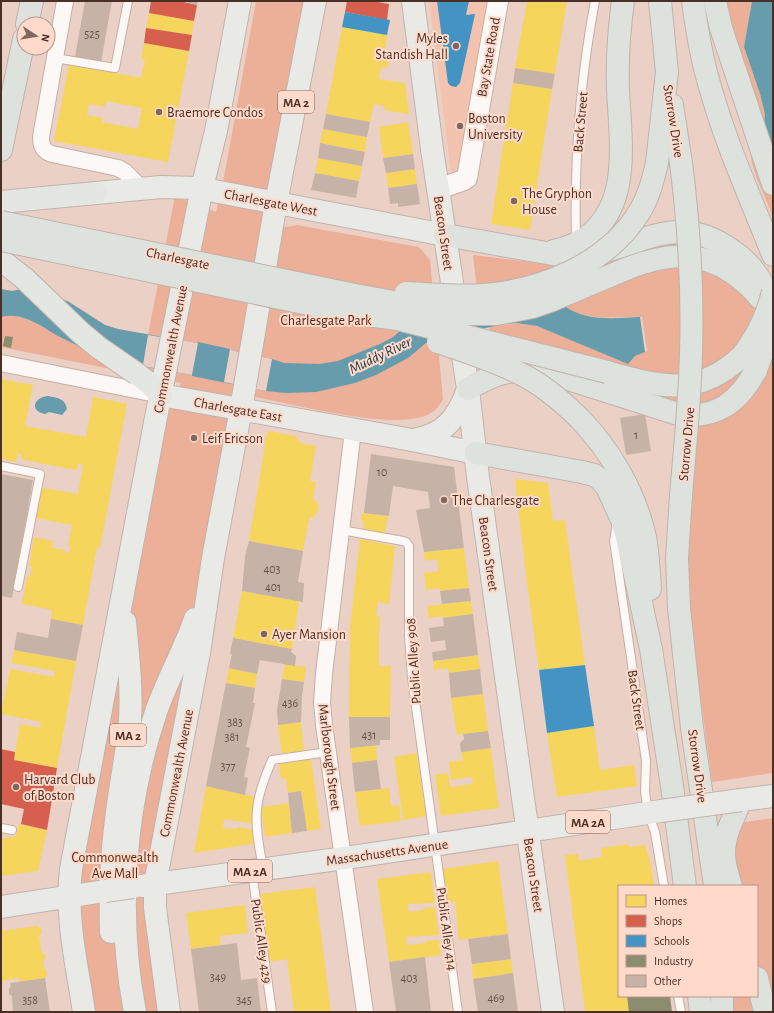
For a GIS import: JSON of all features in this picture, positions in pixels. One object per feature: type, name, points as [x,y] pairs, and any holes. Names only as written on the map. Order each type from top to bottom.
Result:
[{"type":"highway","points":[[29,16],[32,1]]},
{"type":"highway","points":[[547,253],[576,244],[592,232],[603,220],[614,200],[619,183],[621,164],[618,59],[619,30],[623,1]]},
{"type":"highway","name":"Storrow Drive","points":[[660,1],[668,80],[681,163],[688,226],[692,300],[690,392],[677,558],[679,608],[692,728],[715,885]]},
{"type":"highway","points":[[693,1],[700,44],[711,90],[723,128],[773,255]]},
{"type":"highway","points":[[715,1],[721,28],[773,184]]},
{"type":"highway","points":[[1,150],[20,56]]},
{"type":"highway","points":[[354,304],[406,293],[461,296],[484,295],[526,288],[556,278],[588,262],[606,249],[630,225],[641,211],[648,195],[658,163],[668,80]]},
{"type":"highway","points":[[1,202],[96,193]]},
{"type":"highway","name":"Charlesgate","points":[[1,222],[354,304]]},
{"type":"highway","points":[[354,304],[398,319],[654,385],[680,386],[702,382],[761,357],[772,323],[768,296],[764,285],[745,261],[715,240],[685,233],[666,232],[595,254],[573,257],[445,235]]},
{"type":"highway","name":"Charlesgate","points":[[1,240],[354,304]]},
{"type":"highway","points":[[354,304],[473,315],[496,314],[542,304],[651,260],[670,257],[696,258],[713,262],[733,273],[753,289],[764,304],[772,323]]},
{"type":"highway","points":[[1,260],[25,279],[80,332],[98,347],[149,382],[161,395]]},
{"type":"highway","points":[[468,389],[493,375],[508,371],[524,370],[559,376],[678,414],[693,416],[710,413],[726,406],[742,392],[749,363],[750,346],[762,324],[773,292]]},
{"type":"highway","points":[[354,304],[519,373],[550,392],[580,419],[593,434],[619,471],[633,498],[640,518],[648,558],[651,604],[651,649]]},
{"type":"highway","points":[[476,453],[594,475],[607,487],[619,513],[629,542],[651,649],[672,786],[685,885]]},
{"type":"highway","points":[[731,885],[725,864],[724,848],[727,834],[741,800]]},
{"type":"highway","points":[[758,982],[765,1012]]},
{"type":"highway","points":[[699,997],[701,1012]]},
{"type":"highway","points":[[722,997],[722,1012]]},
{"type":"main road","name":"Commonwealth Avenue","points":[[84,1012],[70,920],[69,896],[71,869],[161,395],[202,188],[216,131],[240,1]]},
{"type":"main road","name":"Commonwealth Avenue","points":[[169,1012],[155,908],[156,884],[199,653],[213,558],[276,203],[315,1]]},
{"type":"main road","name":"Beacon Street","points":[[413,1],[438,189],[468,389],[554,1012]]},
{"type":"main road","name":"Charlesgate West","points":[[96,193],[177,187],[202,188],[445,235]]},
{"type":"main road","points":[[412,440],[438,432],[453,420],[461,407],[468,389]]},
{"type":"main road","name":"Charlesgate East","points":[[161,395],[242,400],[353,430],[476,453]]},
{"type":"main road","name":"Commonwealth Avenue","points":[[135,1012],[130,977],[126,917],[128,843],[135,794],[142,758],[156,711],[192,629],[213,558]]},
{"type":"main road","name":"Commonwealth Avenue","points":[[120,1012],[113,959],[110,900],[114,833],[124,771],[130,720],[130,682],[124,607],[126,579]]},
{"type":"main road","name":"Massachusetts Avenue","points":[[1,907],[69,896],[773,796]]},
{"type":"street","points":[[65,1],[41,144],[44,150],[52,154],[118,168],[125,172],[142,189]]},
{"type":"street","name":"Bay State Road","points":[[438,189],[467,178],[498,1]]},
{"type":"street","name":"Charlesgate East","points":[[1,363],[161,395]]},
{"type":"street","name":"Marlborough Street","points":[[353,430],[322,702],[365,1012]]},
{"type":"lane","points":[[55,58],[115,68],[128,1]]},
{"type":"lane","name":"Back Street","points":[[576,244],[575,188],[580,112],[586,53],[595,1]]},
{"type":"lane","points":[[1,466],[40,474],[18,588]]},
{"type":"lane","name":"Back Street","points":[[619,513],[614,540],[646,761],[645,792],[655,812],[655,832],[664,885]]},
{"type":"lane","name":"Public Alley 908","points":[[341,530],[403,541],[406,542],[408,546],[412,678],[434,845]]},
{"type":"lane","name":"Public Alley 429","points":[[272,1012],[257,870],[256,810],[272,760],[328,752]]},
{"type":"lane","points":[[1,828],[12,830]]},
{"type":"lane","name":"Public Alley 414","points":[[434,845],[458,1012]]},
{"type":"lane","points":[[678,997],[680,1012]]},
{"type":"shaded area","name":"Boston University","points":[[429,1],[493,1],[468,169],[451,172]]},
{"type":"green space","points":[[256,1],[306,1],[272,186],[261,222],[286,227],[297,225],[419,247],[430,260],[443,399],[437,409],[431,413],[414,419],[390,420],[363,418],[231,393],[184,671],[150,855],[162,1012],[93,1012],[81,921],[80,861],[167,418],[181,383],[1,347],[1,289],[66,300],[105,325],[124,331],[148,335],[175,196],[216,212],[224,177]]},
{"type":"green space","points":[[723,1],[752,1],[744,47],[760,94],[765,114],[764,123],[773,151],[773,219],[757,179],[751,159],[751,138]]},
{"type":"green space","points":[[676,239],[676,246],[661,247],[644,252],[649,269],[694,265],[738,285],[756,307],[766,324],[773,354],[773,773],[712,782],[690,620],[678,407],[490,331],[489,327],[516,323],[537,326],[628,363],[635,356],[647,351],[642,317],[592,317],[582,315],[565,306],[478,298],[473,255],[548,264]]},
{"type":"green space","points":[[773,818],[772,1012],[731,1012],[730,997],[758,997],[758,885],[725,885],[719,826]]},
{"type":"water","points":[[752,1],[773,1],[773,151],[764,123],[765,114],[760,94],[744,47]]},
{"type":"water","name":"Muddy River","points":[[1,289],[12,291],[21,289],[53,296],[69,302],[105,325],[118,329],[198,342],[284,363],[319,364],[338,361],[380,344],[393,337],[419,315],[565,306],[582,315],[591,317],[640,317],[645,352],[635,356],[628,364],[537,326],[516,323],[505,324],[438,338],[426,343],[408,358],[376,375],[355,383],[316,392],[286,393],[266,391],[131,364],[106,357],[60,337],[25,318],[17,316],[1,317]]},
{"type":"water","points":[[48,396],[60,399],[66,405],[67,409],[62,415],[49,412],[45,414],[37,410],[35,404],[37,401]]},
{"type":"pier","points":[[25,287],[82,323],[143,365],[148,335],[198,343],[192,375],[143,366],[94,355],[85,351],[18,288]]},
{"type":"pier","points":[[230,349],[272,359],[266,391],[224,382]]},
{"type":"building: Homes","points":[[527,1],[567,1],[555,74],[515,68]]},
{"type":"building: Homes","points":[[149,13],[194,21],[192,35],[146,28]]},
{"type":"building: Homes","points":[[342,27],[387,35],[385,50],[391,51],[387,68],[381,67],[379,79],[405,83],[409,114],[384,110],[384,106],[374,104],[370,122],[326,114]]},
{"type":"building: Homes","name":"Braemore Condos","points":[[144,43],[189,51],[168,162],[54,141],[69,64],[141,78],[145,59],[141,59]],"holes":[[[106,101],[142,108],[138,129],[102,122],[103,118],[87,115],[89,104],[105,107]]]},
{"type":"building: Homes","points":[[513,83],[552,89],[530,230],[491,224]]},
{"type":"building: Homes","points":[[408,122],[413,154],[383,158],[379,127]]},
{"type":"building: Homes","points":[[323,129],[367,137],[365,152],[320,143]]},
{"type":"building: Homes","points":[[318,158],[362,166],[359,181],[315,173]]},
{"type":"building: Homes","points":[[415,169],[417,184],[388,188],[386,173]]},
{"type":"building: Homes","points":[[1,379],[33,385],[25,426],[86,437],[93,397],[127,404],[100,548],[97,547],[83,625],[51,619],[52,610],[22,604],[27,577],[30,577],[32,567],[29,566],[34,537],[53,541],[52,548],[65,550],[64,552],[69,553],[70,547],[68,545],[72,525],[36,518],[42,488],[78,494],[83,465],[78,464],[75,470],[24,460],[21,457],[21,454],[18,453],[16,462],[1,459]]},
{"type":"building: Homes","points":[[269,431],[296,436],[300,443],[316,446],[310,481],[316,482],[313,499],[317,502],[319,509],[315,516],[309,519],[303,551],[249,541],[265,438]]},
{"type":"building: Homes","points":[[515,479],[548,483],[553,521],[565,520],[585,665],[539,670]]},
{"type":"building: Homes","points":[[362,513],[388,516],[385,531],[383,533],[365,529],[361,519]]},
{"type":"building: Homes","points":[[360,539],[395,546],[389,604],[378,602],[376,616],[380,616],[379,666],[391,666],[390,717],[349,717],[350,627]]},
{"type":"building: Homes","points":[[464,548],[469,588],[440,591],[440,588],[426,590],[424,573],[439,571],[437,559],[425,561],[424,552]]},
{"type":"building: Homes","points":[[242,591],[299,601],[292,649],[233,638]]},
{"type":"building: Homes","points":[[471,601],[473,614],[443,618],[443,616],[429,618],[427,606]]},
{"type":"building: Homes","points":[[14,650],[76,661],[57,768],[14,760],[20,724],[40,728],[41,722],[1,714],[10,669],[54,677],[55,671],[11,663]]},
{"type":"building: Homes","points":[[478,655],[480,669],[449,673],[448,668],[434,670],[433,661]]},
{"type":"building: Homes","points":[[285,664],[306,667],[304,682],[282,679]]},
{"type":"building: Homes","points":[[229,668],[257,674],[255,688],[226,683]]},
{"type":"building: Homes","points":[[483,694],[488,731],[457,735],[451,698]]},
{"type":"building: Homes","points":[[301,722],[304,752],[282,754],[278,725]]},
{"type":"building: Homes","points":[[594,726],[600,770],[634,765],[637,786],[557,797],[547,733]]},
{"type":"building: Homes","points":[[376,745],[377,760],[352,763],[350,748]]},
{"type":"building: Homes","points":[[491,748],[499,808],[441,816],[435,775],[448,773],[450,787],[473,784],[472,777],[451,780],[449,762],[463,760],[461,752]]},
{"type":"building: Homes","points":[[417,753],[426,816],[403,820],[394,757]]},
{"type":"building: Homes","points":[[311,759],[321,829],[307,831],[301,791],[288,793],[286,779],[281,779],[279,764]]},
{"type":"building: Homes","points":[[206,786],[255,797],[252,813],[254,824],[224,819],[223,828],[237,829],[238,827],[256,830],[257,843],[194,853]]},
{"type":"building: Homes","points":[[389,788],[391,806],[399,805],[401,821],[360,826],[355,792]]},
{"type":"building: Homes","points":[[289,803],[292,833],[265,837],[261,807]]},
{"type":"building: Homes","points":[[19,824],[47,830],[38,871],[1,876],[1,839],[16,836]]},
{"type":"building: Homes","points":[[629,844],[629,847],[645,845],[650,861],[654,885],[618,885],[618,997],[627,997],[629,1012],[585,1012],[565,855],[578,854],[579,861],[602,857],[601,848]]},
{"type":"building: Homes","points":[[498,861],[508,934],[459,940],[455,901],[447,902],[443,869]]},
{"type":"building: Homes","points":[[431,872],[435,903],[408,904],[409,912],[423,910],[423,908],[435,907],[439,935],[406,937],[407,945],[439,940],[441,955],[389,962],[377,879]]},
{"type":"building: Homes","points":[[315,887],[331,1012],[294,1012],[287,959],[269,962],[259,894]]},
{"type":"building: Homes","points":[[245,905],[248,933],[220,936],[221,945],[191,949],[186,913]]},
{"type":"building: Homes","points":[[37,926],[42,930],[41,934],[39,935],[41,951],[45,955],[45,959],[43,960],[47,975],[45,978],[19,982],[19,978],[1,981],[1,931]]},
{"type":"building: Homes","points":[[511,959],[513,973],[473,979],[472,964]]},
{"type":"building: Shops","points":[[151,1],[179,1],[197,5],[194,21],[149,13]]},
{"type":"building: Shops","points":[[347,1],[372,1],[389,4],[387,20],[345,12]]},
{"type":"building: Shops","points":[[146,28],[192,35],[189,51],[144,43]]},
{"type":"building: Shops","points":[[1,749],[15,752],[14,760],[57,768],[47,830],[21,824],[24,809],[1,804]]},
{"type":"building: Schools","name":"Myles Standish Hall","points":[[437,1],[469,1],[466,15],[475,14],[460,83],[456,87],[451,86],[448,83]]},
{"type":"building: Schools","points":[[345,12],[390,20],[387,35],[342,27]]},
{"type":"building: Schools","points":[[585,665],[594,726],[547,733],[539,670]]},
{"type":"building: Industry","points":[[5,336],[13,337],[11,348],[3,346]]},
{"type":"building: Industry","points":[[627,997],[670,997],[672,1012],[629,1012]]},
{"type":"building: Other","points":[[85,1],[112,1],[101,62],[75,57]]},
{"type":"building: Other","points":[[182,1],[198,1],[197,5]]},
{"type":"building: Other","points":[[515,68],[555,74],[552,89],[513,83]]},
{"type":"building: Other","points":[[326,114],[370,122],[367,137],[323,129]]},
{"type":"building: Other","points":[[320,143],[365,152],[362,166],[318,158]]},
{"type":"building: Other","points":[[413,154],[415,169],[386,173],[383,158]]},
{"type":"building: Other","points":[[315,173],[359,181],[356,198],[311,190]]},
{"type":"building: Other","points":[[417,184],[420,204],[398,207],[398,203],[390,204],[388,188]]},
{"type":"building: Other","points":[[645,414],[651,451],[626,455],[620,418]]},
{"type":"building: Other","points":[[371,454],[454,467],[464,548],[424,552],[416,510],[430,508],[428,492],[393,486],[389,516],[364,513]]},
{"type":"building: Other","points":[[1,474],[33,480],[12,598],[1,596]]},
{"type":"building: Other","points":[[249,541],[303,551],[298,582],[304,583],[303,602],[242,591],[245,556]]},
{"type":"building: Other","points":[[469,588],[471,601],[442,604],[440,591]]},
{"type":"building: Other","points":[[473,614],[478,655],[433,661],[432,652],[446,650],[445,640],[431,642],[429,628],[444,626],[443,618]]},
{"type":"building: Other","points":[[51,619],[83,625],[76,661],[14,650],[17,632],[48,638]]},
{"type":"building: Other","points":[[233,638],[292,649],[291,652],[296,656],[295,666],[260,660],[257,674],[229,668]]},
{"type":"building: Other","points":[[480,669],[483,694],[451,698],[449,673]]},
{"type":"building: Other","points":[[282,679],[304,682],[301,722],[278,725],[277,710]]},
{"type":"building: Other","points":[[226,683],[255,688],[253,703],[255,703],[246,747],[250,748],[244,777],[248,778],[245,795],[206,786]]},
{"type":"building: Other","points":[[349,717],[390,717],[390,740],[380,740],[380,745],[350,748]]},
{"type":"building: Other","points":[[488,731],[491,748],[461,752],[460,743],[464,739],[463,734]]},
{"type":"building: Other","points":[[377,760],[381,789],[355,792],[352,763]]},
{"type":"building: Other","points":[[301,791],[307,831],[292,833],[288,793]]},
{"type":"building: Other","points":[[508,934],[511,959],[472,964],[468,939]]},
{"type":"building: Other","points":[[237,943],[241,980],[257,978],[261,1012],[199,1012],[191,949]]},
{"type":"building: Other","points":[[425,957],[431,1012],[396,1012],[389,962]]},
{"type":"building: Other","points":[[513,973],[518,1012],[478,1012],[473,979]]},
{"type":"building: Other","points":[[45,978],[50,1012],[13,1012],[12,996],[9,994],[9,989],[11,986],[10,983]]},
{"type":"place","name":"Myles Standish Hall","points":[[456,46]]},
{"type":"place","name":"Braemore Condos","points":[[159,112]]},
{"type":"place","name":"Boston University","points":[[460,126]]},
{"type":"place","name":"The Gryphon House","points":[[514,201]]},
{"type":"place","name":"Leif Ericson","points":[[194,438]]},
{"type":"place","name":"The Charlesgate","points":[[444,500]]},
{"type":"place","name":"Ayer Mansion","points":[[264,634]]},
{"type":"place","name":"Harvard Club of Boston","points":[[16,787]]},
{"type":"park label","name":"Charlesgate Park","points":[[326,320]]},
{"type":"park label","name":"Commonwealth Ave Mall","points":[[115,866]]}]
